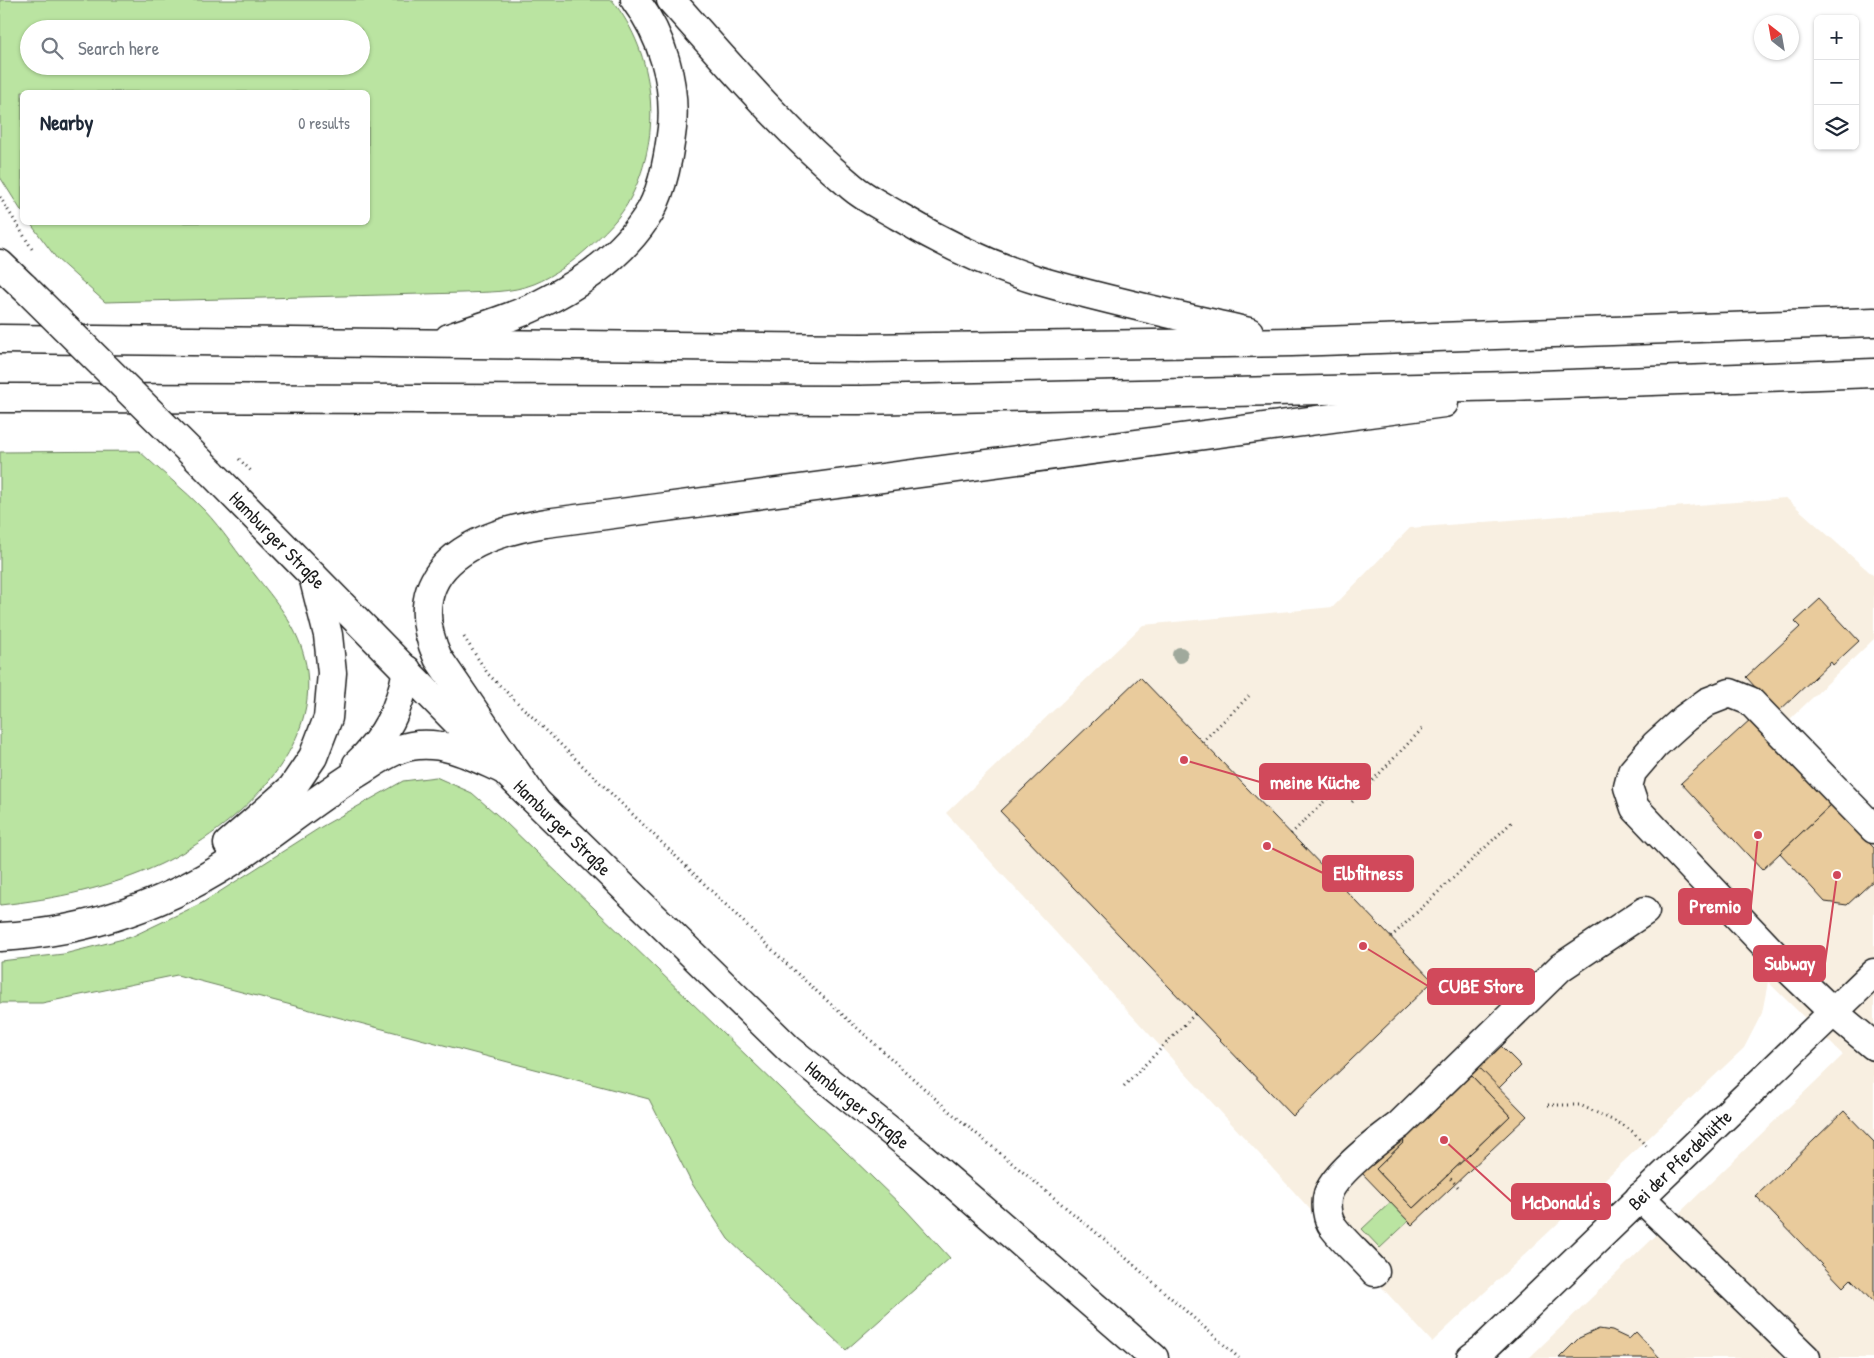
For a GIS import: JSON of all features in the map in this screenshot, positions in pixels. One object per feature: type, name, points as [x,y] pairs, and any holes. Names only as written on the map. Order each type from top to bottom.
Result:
[{"type":"main road","points":[[434,344],[537,306],[578,283],[616,253],[647,218],[662,182],[670,145],[674,106],[666,61],[646,15],[635,0]]},
{"type":"main road","points":[[671,0],[788,128],[853,188],[916,226],[981,258],[1039,280],[1137,307],[1292,342]]},
{"type":"main road","name":"Hamburger Straße","points":[[0,264],[212,472],[504,770],[790,1050],[919,1154],[1154,1358]]},
{"type":"main road","points":[[0,339],[862,348],[1292,342],[1874,322]]},
{"type":"main road","points":[[0,398],[859,400],[1588,384],[1874,373]]},
{"type":"main road","points":[[535,800],[438,658],[428,628],[428,598],[431,586],[438,572],[479,541],[499,533],[546,523],[1588,384]]},
{"type":"main road","points":[[0,921],[56,915],[120,900],[187,871],[236,839],[292,788],[312,757],[328,718],[332,673],[328,635],[313,576]]},
{"type":"main road","points":[[331,789],[367,755],[379,739],[400,701],[407,670]]},
{"type":"main road","points":[[1874,829],[1750,701],[1730,693],[1707,702],[1684,718],[1655,745],[1632,772],[1628,788],[1635,808],[1785,966],[1874,1046]]},
{"type":"main road","points":[[0,938],[60,931],[126,914],[194,885],[245,852],[331,789],[384,756],[408,746],[422,745],[457,749],[504,770]]},
{"type":"main road","points":[[1375,1272],[1332,1226],[1327,1210],[1328,1194],[1336,1181],[1370,1146],[1399,1125],[1561,967],[1645,911]]},
{"type":"main road","name":"Bei der Pferdehütte","points":[[1478,1355],[1668,1170],[1874,974]]},
{"type":"main road","points":[[1640,1197],[1806,1358]]},
{"type":"path","points":[[0,198],[34,252]]},
{"type":"path","points":[[460,630],[488,674],[791,968],[948,1111],[1110,1244],[1239,1358]]},
{"type":"path","points":[[1202,742],[1249,696]]},
{"type":"path","points":[[1352,802],[1424,727]]},
{"type":"path","points":[[1291,834],[1338,788]]},
{"type":"path","points":[[1391,937],[1514,820]]},
{"type":"path","points":[[1124,1086],[1195,1014]]},
{"type":"path","points":[[1548,1105],[1580,1105],[1623,1125],[1633,1132],[1668,1170]]},
{"type":"path","points":[[1448,1175],[1460,1189]]},
{"type":"shaded area","points":[[1786,498],[1874,576],[1874,639],[1789,720],[1874,812],[1874,1358],[1529,1358],[1843,1055],[1768,982],[1762,1013],[1744,1048],[1432,1342],[946,813],[1143,625],[1333,607],[1410,528]]},
{"type":"green space","points":[[0,0],[612,0],[627,22],[638,45],[646,70],[651,121],[648,147],[641,173],[631,197],[622,212],[612,225],[562,269],[534,284],[507,291],[105,302],[57,259],[32,225],[370,225],[370,90],[20,90],[20,209],[0,177]]},
{"type":"green space","points":[[139,451],[204,510],[277,603],[290,623],[304,656],[308,690],[302,722],[289,753],[269,781],[245,807],[218,830],[189,849],[161,864],[102,886],[62,896],[0,905],[0,452]]},
{"type":"green space","points":[[436,777],[472,793],[503,820],[905,1209],[950,1258],[846,1350],[728,1239],[691,1182],[649,1099],[177,975],[42,1003],[0,1003],[0,961],[64,954],[131,937],[202,903],[321,827],[403,781]]},
{"type":"green space","points":[[1394,1199],[1412,1218],[1380,1248],[1362,1229]]},
{"type":"building","points":[[1820,599],[1859,641],[1833,665],[1831,662],[1778,712],[1746,677],[1800,627],[1795,622]]},
{"type":"building","points":[[1140,677],[1433,981],[1293,1116],[1000,811]]},
{"type":"building","points":[[1752,718],[1832,804],[1762,870],[1681,783]]},
{"type":"building","points":[[1832,804],[1874,848],[1874,880],[1847,905],[1825,902],[1780,853]]},
{"type":"building","points":[[1501,1046],[1521,1066],[1498,1089],[1478,1068]]},
{"type":"building","points":[[1470,1058],[1527,1116],[1412,1225],[1359,1170]],"holes":[[[1470,1074],[1510,1116],[1413,1208],[1376,1169],[1404,1142],[1402,1139]]]},
{"type":"building","points":[[1470,1074],[1510,1116],[1413,1208],[1376,1169],[1404,1142],[1402,1139]]},
{"type":"building","points":[[1844,1111],[1874,1142],[1874,1303],[1851,1279],[1843,1287],[1756,1196]]},
{"type":"building","points":[[1599,1329],[1612,1331],[1629,1339],[1636,1332],[1660,1358],[1559,1358],[1579,1338]]},
{"type":"place","name":"meine Küche","points":[[1184,760]]},
{"type":"place","name":"Premio","points":[[1758,835]]},
{"type":"place","name":"Elbfitness","points":[[1267,846]]},
{"type":"place","name":"Subway","points":[[1837,875]]},
{"type":"place","name":"CUBE Store","points":[[1363,946]]},
{"type":"place","name":"McDonald's","points":[[1444,1140]]}]
